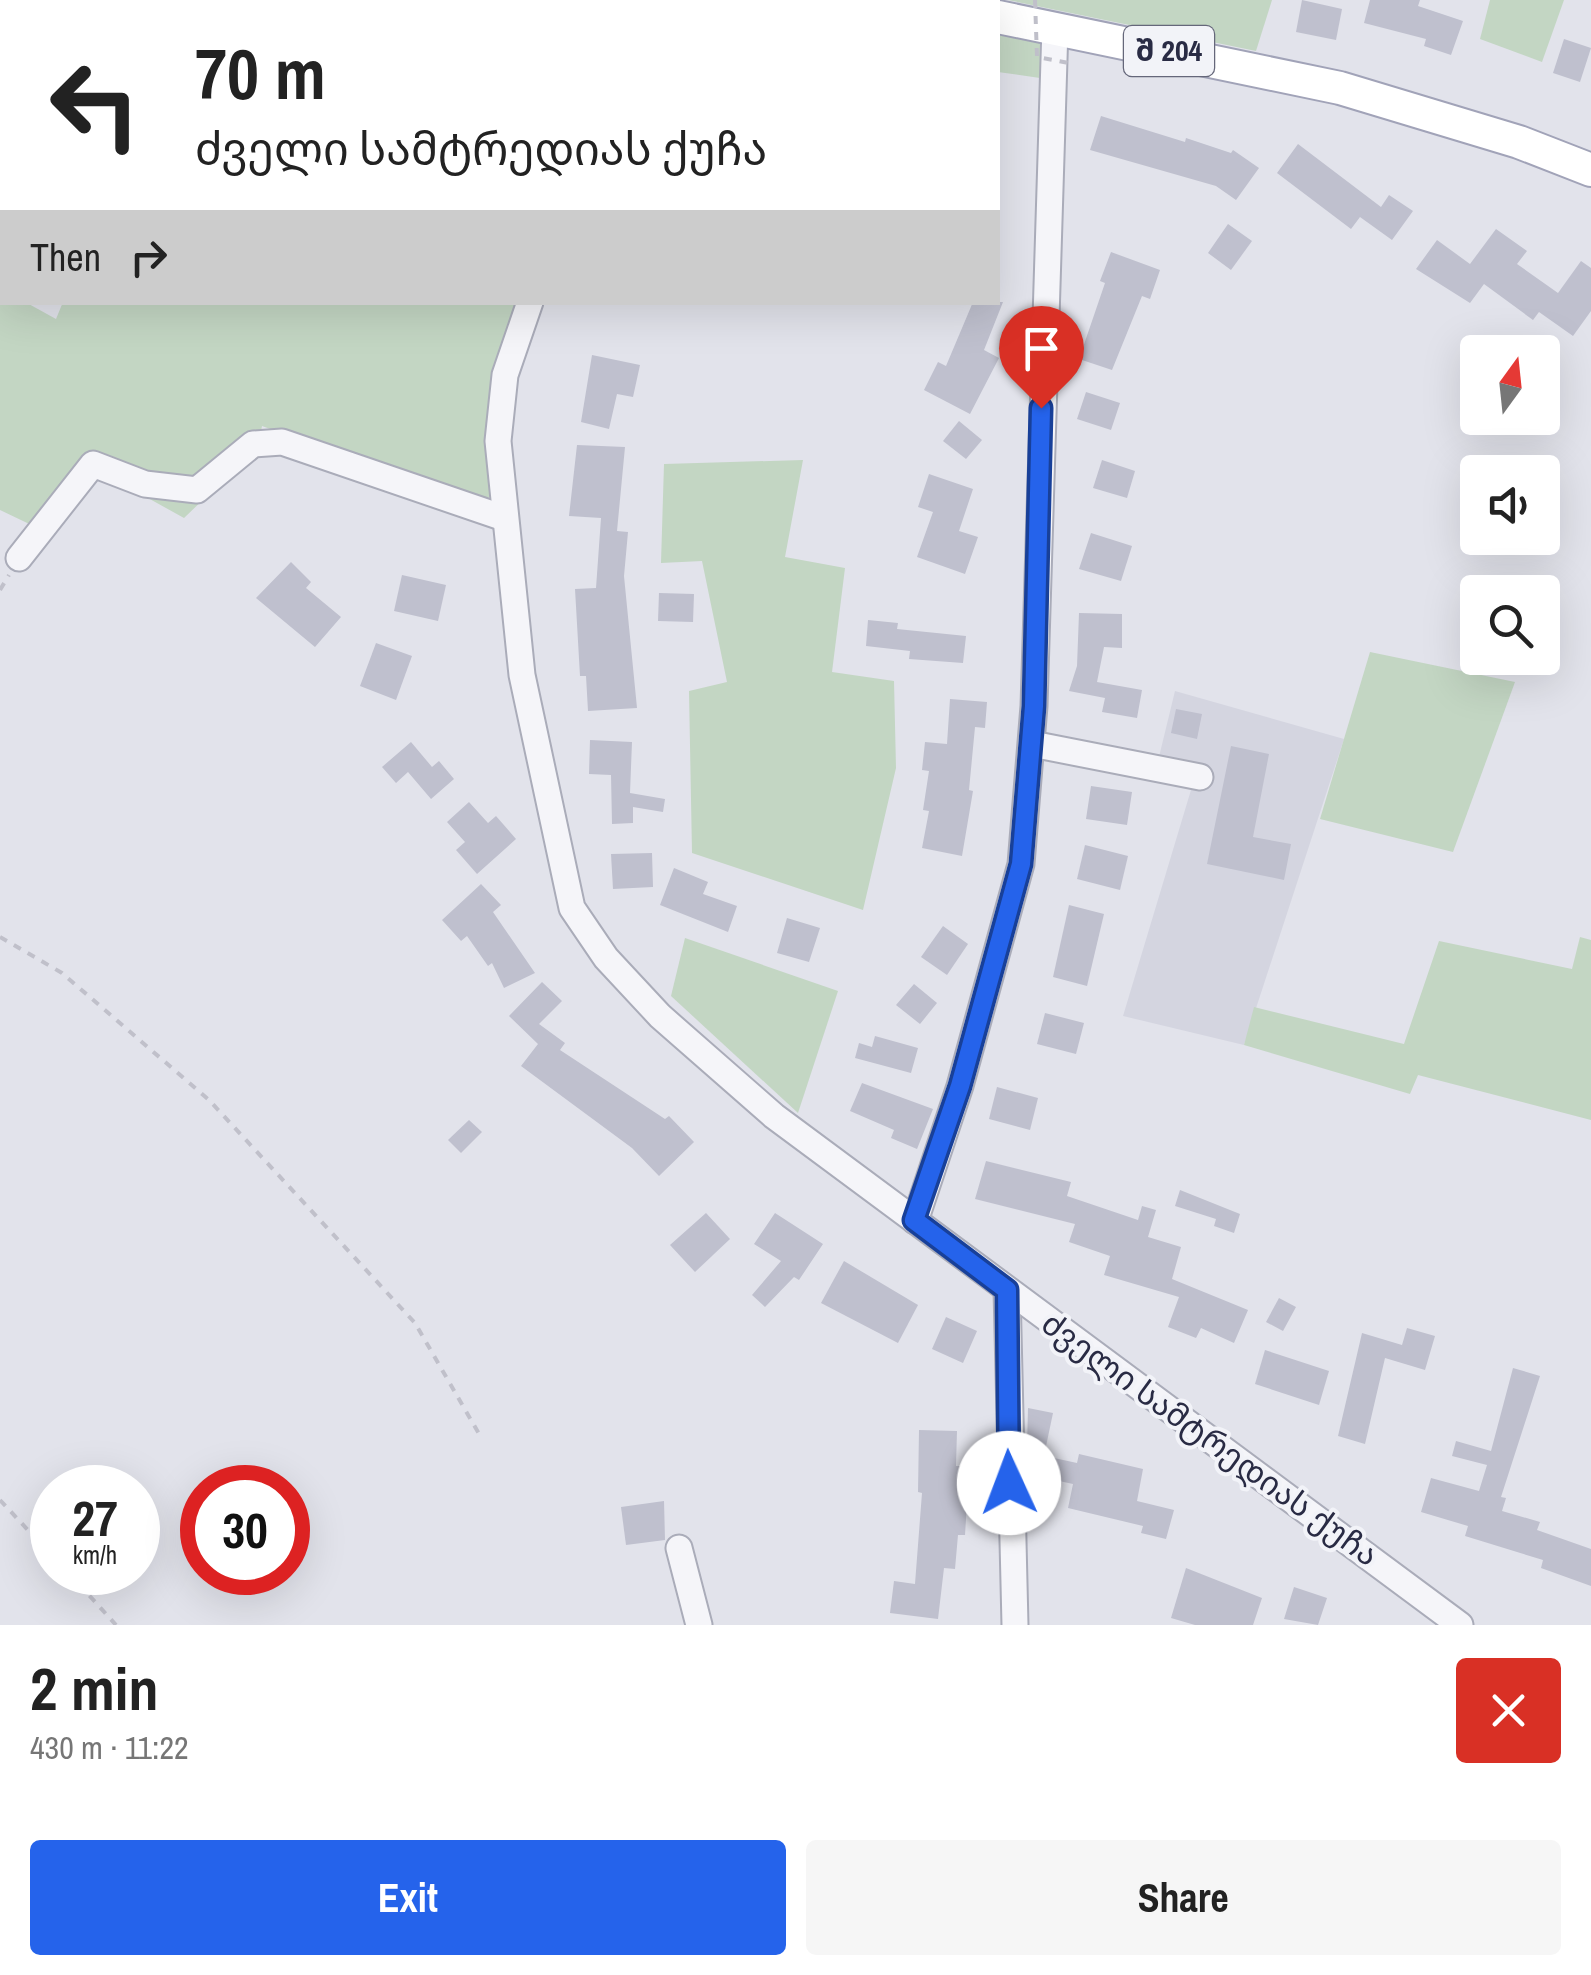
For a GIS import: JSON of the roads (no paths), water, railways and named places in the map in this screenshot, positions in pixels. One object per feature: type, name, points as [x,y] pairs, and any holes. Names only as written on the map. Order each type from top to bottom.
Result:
[{"type":"main road","name":"შ 204","points":[[1000,17],[1340,88],[1518,142],[1591,170]]},
{"type":"street","points":[[914,1220],[960,1086],[1021,864],[1032,744],[1055,27]]},
{"type":"street","name":"ძველი სამტრედიას ქუჩა","points":[[529,305],[505,375],[498,441],[522,675],[572,908],[606,958],[660,1016],[774,1116],[1460,1625]]},
{"type":"street","points":[[20,558],[93,464],[146,484],[196,490],[253,444],[282,442],[504,518]]},
{"type":"street","points":[[1032,744],[1200,777]]},
{"type":"street","points":[[1007,1290],[1014,1625]]},
{"type":"street","points":[[679,1548],[698,1625]]}]
